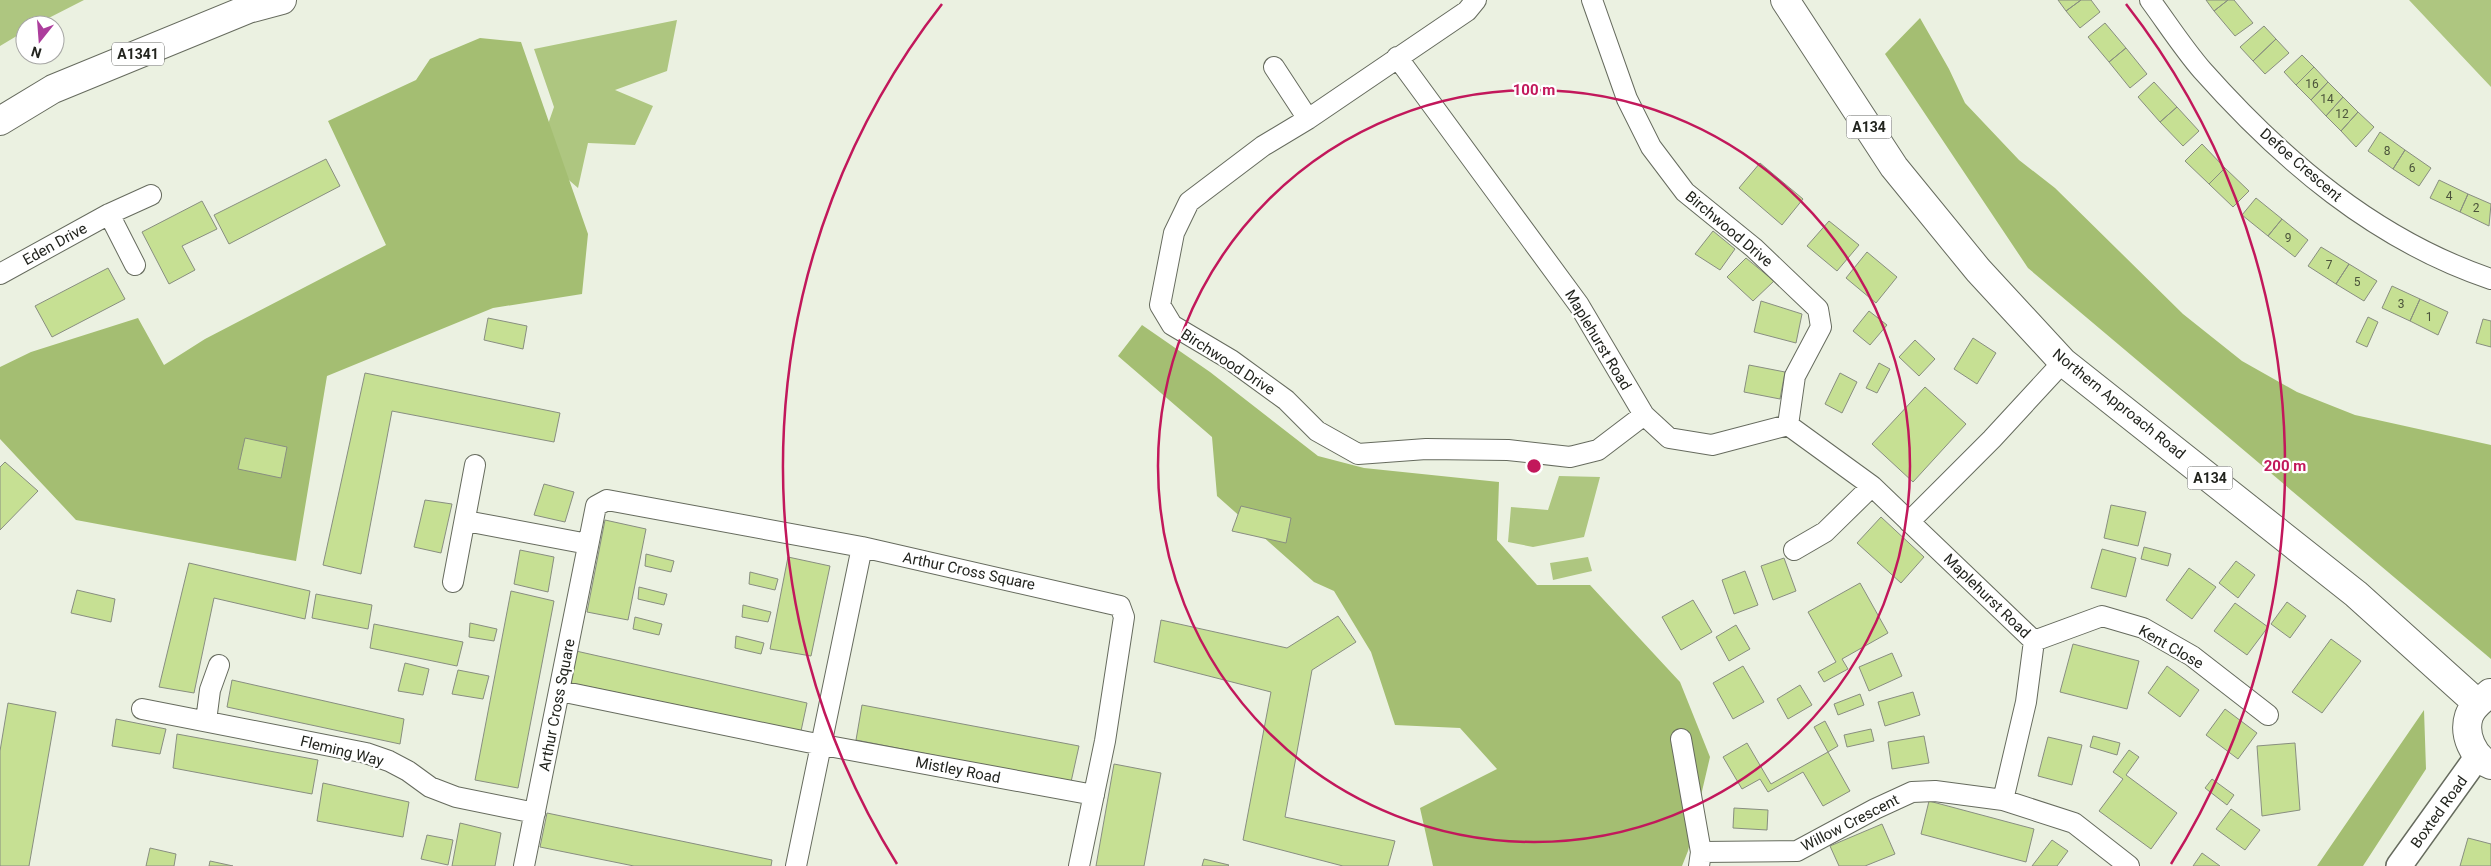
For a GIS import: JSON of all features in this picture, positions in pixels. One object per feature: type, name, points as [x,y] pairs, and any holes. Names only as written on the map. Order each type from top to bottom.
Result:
[{"type":"main road","name":"A1341","points":[[0,121],[54,89],[248,9],[282,0]]},
{"type":"main road","name":"Northern Approach Road","points":[[1785,0],[1894,167],[1978,270],[2063,362],[2484,698]]},
{"type":"main road","points":[[2484,698],[2469,716],[2467,730],[2470,744],[2484,761]]},
{"type":"street","name":"Birchwood Drive","points":[[1476,0],[1467,11],[1308,119],[1263,146],[1189,202],[1174,233],[1160,305],[1172,325],[1231,360],[1286,400],[1317,431],[1358,454],[1426,449],[1508,450],[1570,457],[1598,450],[1644,415]]},
{"type":"street","name":"Birchwood Drive","points":[[1592,0],[1627,98],[1651,147],[1685,192],[1754,248],[1818,309],[1821,327],[1795,376],[1788,426]]},
{"type":"street","name":"Defoe Crescent","points":[[2150,0],[2202,69],[2258,128],[2323,187],[2367,220],[2416,248],[2491,279]]},
{"type":"street","name":"Maplehurst Road","points":[[1398,57],[1579,305],[1644,415],[1669,438],[1712,445],[1788,426],[1872,486],[2034,641],[2026,702],[2003,800]]},
{"type":"street","points":[[1274,67],[1308,119]]},
{"type":"street","name":"Eden Drive","points":[[0,274],[109,214],[151,194]]},
{"type":"street","points":[[109,214],[135,265]]},
{"type":"street","points":[[1909,522],[1992,439],[2063,362]]},
{"type":"street","points":[[453,582],[475,466]]},
{"type":"street","points":[[1794,550],[1825,532],[1872,486]]},
{"type":"street","name":"Arthur Cross Square","points":[[524,866],[596,506],[607,500],[862,547],[1102,600],[1120,606],[1124,617],[1094,796],[1079,866]]},
{"type":"street","points":[[466,521],[588,544]]},
{"type":"street","points":[[796,866],[823,744],[862,547]]},
{"type":"street","name":"Kent Close","points":[[2034,641],[2102,616],[2143,628],[2192,656],[2268,715]]},
{"type":"street","points":[[206,721],[210,690],[219,665]]},
{"type":"street","name":"Mistley Road","points":[[560,691],[1094,796]]},
{"type":"street","name":"Fleming Way","points":[[142,709],[366,753],[388,761],[408,771],[430,787],[456,797],[535,813]]},
{"type":"street","points":[[1681,739],[1700,859]]},
{"type":"street","name":"Boxted Road","points":[[2398,866],[2484,761]]},
{"type":"street","name":"Willow Crescent","points":[[1700,859],[1797,851],[1875,809],[1912,792],[1935,791],[2003,800],[2074,823],[2129,866]]},
{"type":"green space","points":[[0,0],[84,0],[55,15],[15,15],[15,37],[0,46]]},
{"type":"green space","points":[[2409,0],[2491,0],[2491,87]]},
{"type":"green space","points":[[1920,18],[1949,69],[1965,103],[2019,160],[2055,188],[2183,314],[2242,361],[2297,392],[2355,415],[2491,445],[2491,659],[2028,268],[1885,54]]},
{"type":"green space","points":[[677,20],[667,71],[615,90],[653,106],[635,145],[588,143],[578,188],[538,153],[554,107],[534,49]]},
{"type":"green space","points":[[480,38],[521,42],[588,234],[582,294],[493,308],[327,376],[296,561],[76,520],[0,439],[0,367],[31,352],[138,318],[164,365],[205,339],[386,245],[328,121],[416,80],[430,59]]},
{"type":"green space","points":[[1142,325],[1210,372],[1318,456],[1364,468],[1499,482],[1497,540],[1537,585],[1590,585],[1680,682],[1710,757],[1688,851],[1682,866],[1433,866],[1420,808],[1497,769],[1460,728],[1395,725],[1371,652],[1334,591],[1314,582],[1217,496],[1212,437],[1118,356]]},
{"type":"green space","points":[[1559,476],[1600,477],[1584,537],[1533,547],[1508,542],[1511,507],[1548,510]]},
{"type":"green space","points":[[1588,557],[1592,571],[1553,580],[1550,563]]},
{"type":"green space","points":[[2424,710],[2426,769],[2363,866],[2317,866]]},
{"type":"building","points":[[2058,0],[2081,0],[2066,11]]},
{"type":"building","points":[[2081,0],[2091,0],[2100,12],[2080,28],[2066,11]]},
{"type":"building","points":[[2206,0],[2228,0],[2214,11]]},
{"type":"building","points":[[2228,0],[2234,0],[2253,23],[2235,36],[2214,11]]},
{"type":"building","points":[[2105,23],[2126,48],[2109,62],[2088,37]]},
{"type":"building","points":[[2264,26],[2276,39],[2253,61],[2240,47]]},
{"type":"building","points":[[2276,39],[2289,53],[2265,74],[2253,61]]},
{"type":"building","points":[[2126,48],[2147,74],[2130,88],[2109,62]]},
{"type":"building","points":[[2302,55],[2314,67],[2296,85],[2284,72]]},
{"type":"building","points":[[2314,67],[2328,82],[2311,100],[2296,85]]},
{"type":"building","points":[[2154,82],[2177,107],[2160,122],[2138,97]]},
{"type":"building","points":[[2328,82],[2343,97],[2326,116],[2311,100]]},
{"type":"building","points":[[2343,97],[2358,112],[2341,131],[2326,116]]},
{"type":"building","points":[[2177,107],[2199,131],[2183,146],[2160,122]]},
{"type":"building","points":[[2358,112],[2374,127],[2356,147],[2341,131]]},
{"type":"building","points":[[2380,132],[2405,150],[2393,169],[2368,151]]},
{"type":"building","points":[[2202,144],[2225,168],[2209,184],[2185,161]]},
{"type":"building","points":[[2405,150],[2431,168],[2419,186],[2393,169]]},
{"type":"building","points":[[326,159],[340,186],[229,244],[214,215]]},
{"type":"building","points":[[1760,163],[1803,199],[1782,225],[1739,188]]},
{"type":"building","points":[[2225,168],[2249,191],[2233,207],[2209,184]]},
{"type":"building","points":[[2439,180],[2468,194],[2460,212],[2430,198]]},
{"type":"building","points":[[2468,194],[2491,204],[2489,226],[2460,212]]},
{"type":"building","points":[[2256,198],[2282,219],[2268,236],[2242,215]]},
{"type":"building","points":[[202,201],[217,229],[182,246],[195,270],[169,284],[142,232]]},
{"type":"building","points":[[2282,219],[2308,240],[2295,257],[2268,236]]},
{"type":"building","points":[[1829,221],[1859,245],[1837,271],[1807,246]]},
{"type":"building","points":[[1713,231],[1735,249],[1720,270],[1695,254]]},
{"type":"building","points":[[2321,247],[2349,264],[2336,284],[2308,266]]},
{"type":"building","points":[[1867,252],[1897,277],[1876,303],[1846,278]]},
{"type":"building","points":[[1746,258],[1774,281],[1753,301],[1727,277]]},
{"type":"building","points":[[2349,264],[2377,281],[2364,301],[2336,284]]},
{"type":"building","points":[[108,268],[125,299],[52,337],[35,306]]},
{"type":"building","points":[[2392,286],[2420,299],[2410,321],[2382,308]]},
{"type":"building","points":[[2420,299],[2448,312],[2438,335],[2410,321]]},
{"type":"building","points":[[1761,301],[1802,314],[1796,343],[1754,332]]},
{"type":"building","points":[[1869,311],[1887,325],[1870,345],[1853,331]]},
{"type":"building","points":[[2368,317],[2378,322],[2367,347],[2356,342]]},
{"type":"building","points":[[488,318],[527,326],[523,349],[484,340]]},
{"type":"building","points":[[2483,319],[2491,321],[2491,347],[2476,343]]},
{"type":"building","points":[[1973,338],[1996,353],[1977,384],[1954,369]]},
{"type":"building","points":[[1915,340],[1935,359],[1919,376],[1899,357]]},
{"type":"building","points":[[1879,363],[1890,369],[1877,393],[1866,388]]},
{"type":"building","points":[[1749,365],[1785,372],[1780,399],[1744,392]]},
{"type":"building","points":[[365,373],[560,413],[554,442],[392,411],[361,574],[323,565]]},
{"type":"building","points":[[1840,373],[1857,382],[1842,413],[1825,404]]},
{"type":"building","points":[[1925,387],[1966,424],[1913,482],[1872,444]]},
{"type":"building","points":[[245,438],[287,447],[281,478],[238,469]]},
{"type":"building","points":[[5,462],[38,491],[0,530],[0,467]]},
{"type":"building","points":[[544,484],[574,492],[565,522],[534,515]]},
{"type":"building","points":[[425,500],[452,504],[441,553],[414,547]]},
{"type":"building","points":[[2111,505],[2146,512],[2138,546],[2104,538]]},
{"type":"building","points":[[1241,506],[1291,518],[1286,543],[1232,531]]},
{"type":"building","points":[[1881,517],[1924,557],[1901,583],[1857,543]]},
{"type":"building","points":[[605,520],[646,529],[628,620],[587,612]]},
{"type":"building","points":[[2144,547],[2171,554],[2168,566],[2141,559]]},
{"type":"building","points":[[2102,549],[2136,558],[2126,597],[2091,588]]},
{"type":"building","points":[[520,550],[554,557],[548,592],[514,584]]},
{"type":"building","points":[[646,554],[674,561],[671,572],[645,566]]},
{"type":"building","points":[[788,557],[830,566],[811,656],[770,649]]},
{"type":"building","points":[[1784,558],[1796,591],[1773,600],[1761,566]]},
{"type":"building","points":[[2236,561],[2255,575],[2238,598],[2219,583]]},
{"type":"building","points":[[189,563],[310,591],[305,619],[214,598],[194,693],[159,687]]},
{"type":"building","points":[[2189,568],[2216,587],[2192,619],[2166,600]]},
{"type":"building","points":[[1745,571],[1758,605],[1734,614],[1722,580]]},
{"type":"building","points":[[750,572],[778,579],[775,590],[749,584]]},
{"type":"building","points":[[1860,583],[1888,633],[1842,659],[1848,669],[1824,682],[1818,672],[1836,662],[1808,612]]},
{"type":"building","points":[[639,587],[667,594],[664,605],[638,599]]},
{"type":"building","points":[[77,590],[115,599],[111,622],[71,613]]},
{"type":"building","points":[[511,591],[554,601],[518,788],[475,780]]},
{"type":"building","points":[[316,594],[372,605],[368,629],[312,618]]},
{"type":"building","points":[[1693,600],[1712,632],[1681,650],[1662,617]]},
{"type":"building","points":[[2287,602],[2306,616],[2290,638],[2271,624]]},
{"type":"building","points":[[2235,603],[2268,627],[2247,655],[2214,631]]},
{"type":"building","points":[[743,605],[771,612],[768,622],[742,617]]},
{"type":"building","points":[[1338,616],[1356,642],[1312,670],[1285,817],[1395,841],[1388,866],[1343,866],[1243,840],[1271,692],[1154,662],[1161,620],[1287,648]]},
{"type":"building","points":[[635,617],[662,624],[659,635],[633,629]]},
{"type":"building","points":[[470,623],[497,629],[494,641],[469,637]]},
{"type":"building","points":[[374,624],[463,642],[457,666],[370,648]]},
{"type":"building","points":[[1736,625],[1750,649],[1729,661],[1716,637]]},
{"type":"building","points":[[736,636],[764,643],[761,654],[735,648]]},
{"type":"building","points":[[2331,639],[2361,661],[2322,713],[2292,692]]},
{"type":"building","points":[[2073,644],[2139,661],[2127,709],[2060,692]]},
{"type":"building","points":[[576,651],[807,703],[801,731],[571,683]]},
{"type":"building","points":[[1892,653],[1902,676],[1869,691],[1859,667]]},
{"type":"building","points":[[405,663],[429,669],[423,695],[398,691]]},
{"type":"building","points":[[1743,666],[1764,702],[1733,719],[1713,683]]},
{"type":"building","points":[[2167,666],[2199,690],[2180,717],[2148,693]]},
{"type":"building","points":[[458,670],[489,676],[483,699],[452,694]]},
{"type":"building","points":[[232,680],[404,719],[400,744],[227,707]]},
{"type":"building","points":[[1800,685],[1812,705],[1788,719],[1777,699]]},
{"type":"building","points":[[1913,692],[1920,715],[1885,726],[1878,702]]},
{"type":"building","points":[[1860,694],[1864,705],[1838,715],[1834,704]]},
{"type":"building","points":[[8,703],[56,712],[29,866],[0,866],[0,751]]},
{"type":"building","points":[[862,705],[1079,746],[1071,782],[856,740]]},
{"type":"building","points":[[2225,709],[2257,733],[2238,759],[2206,735]]},
{"type":"building","points":[[116,719],[166,729],[160,754],[112,746]]},
{"type":"building","points":[[1825,721],[1838,746],[1828,752],[1814,727]]},
{"type":"building","points":[[1871,729],[1874,741],[1847,747],[1844,735]]},
{"type":"building","points":[[177,734],[318,760],[312,794],[173,768]]},
{"type":"building","points":[[1924,736],[1929,763],[1892,769],[1888,742]]},
{"type":"building","points":[[2093,736],[2120,743],[2117,755],[2090,747]]},
{"type":"building","points":[[2048,737],[2082,745],[2072,785],[2038,776]]},
{"type":"building","points":[[1747,743],[1771,784],[1828,752],[1850,791],[1823,806],[1803,772],[1768,792],[1760,779],[1742,789],[1723,757]]},
{"type":"building","points":[[2295,743],[2300,810],[2262,816],[2257,746]]},
{"type":"building","points":[[2129,750],[2139,757],[2126,775],[2177,813],[2151,849],[2099,811],[2123,779],[2113,772]]},
{"type":"building","points":[[1114,764],[1161,773],[1144,866],[1096,866]]},
{"type":"building","points":[[2212,779],[2234,795],[2227,805],[2205,788]]},
{"type":"building","points":[[323,783],[409,802],[403,837],[317,821]]},
{"type":"building","points":[[1929,801],[2034,829],[2026,862],[1921,834]]},
{"type":"building","points":[[1734,808],[1768,810],[1767,830],[1733,828]]},
{"type":"building","points":[[2231,809],[2260,830],[2245,850],[2216,829]]},
{"type":"building","points":[[547,813],[772,860],[771,866],[634,866],[540,847]]},
{"type":"building","points":[[460,823],[501,833],[495,866],[452,866]]},
{"type":"building","points":[[1882,824],[1895,854],[1865,866],[1839,866],[1830,846]]},
{"type":"building","points":[[427,835],[453,840],[448,865],[421,859]]},
{"type":"building","points":[[2468,838],[2491,844],[2491,866],[2460,866]]},
{"type":"building","points":[[2052,840],[2068,851],[2057,866],[2032,866]]},
{"type":"building","points":[[150,848],[176,854],[174,866],[146,866]]},
{"type":"building","points":[[2202,853],[2220,866],[2193,866]]},
{"type":"building","points":[[1204,859],[1229,865],[1202,866]]},
{"type":"building","points":[[210,861],[233,866],[209,866]]}]
